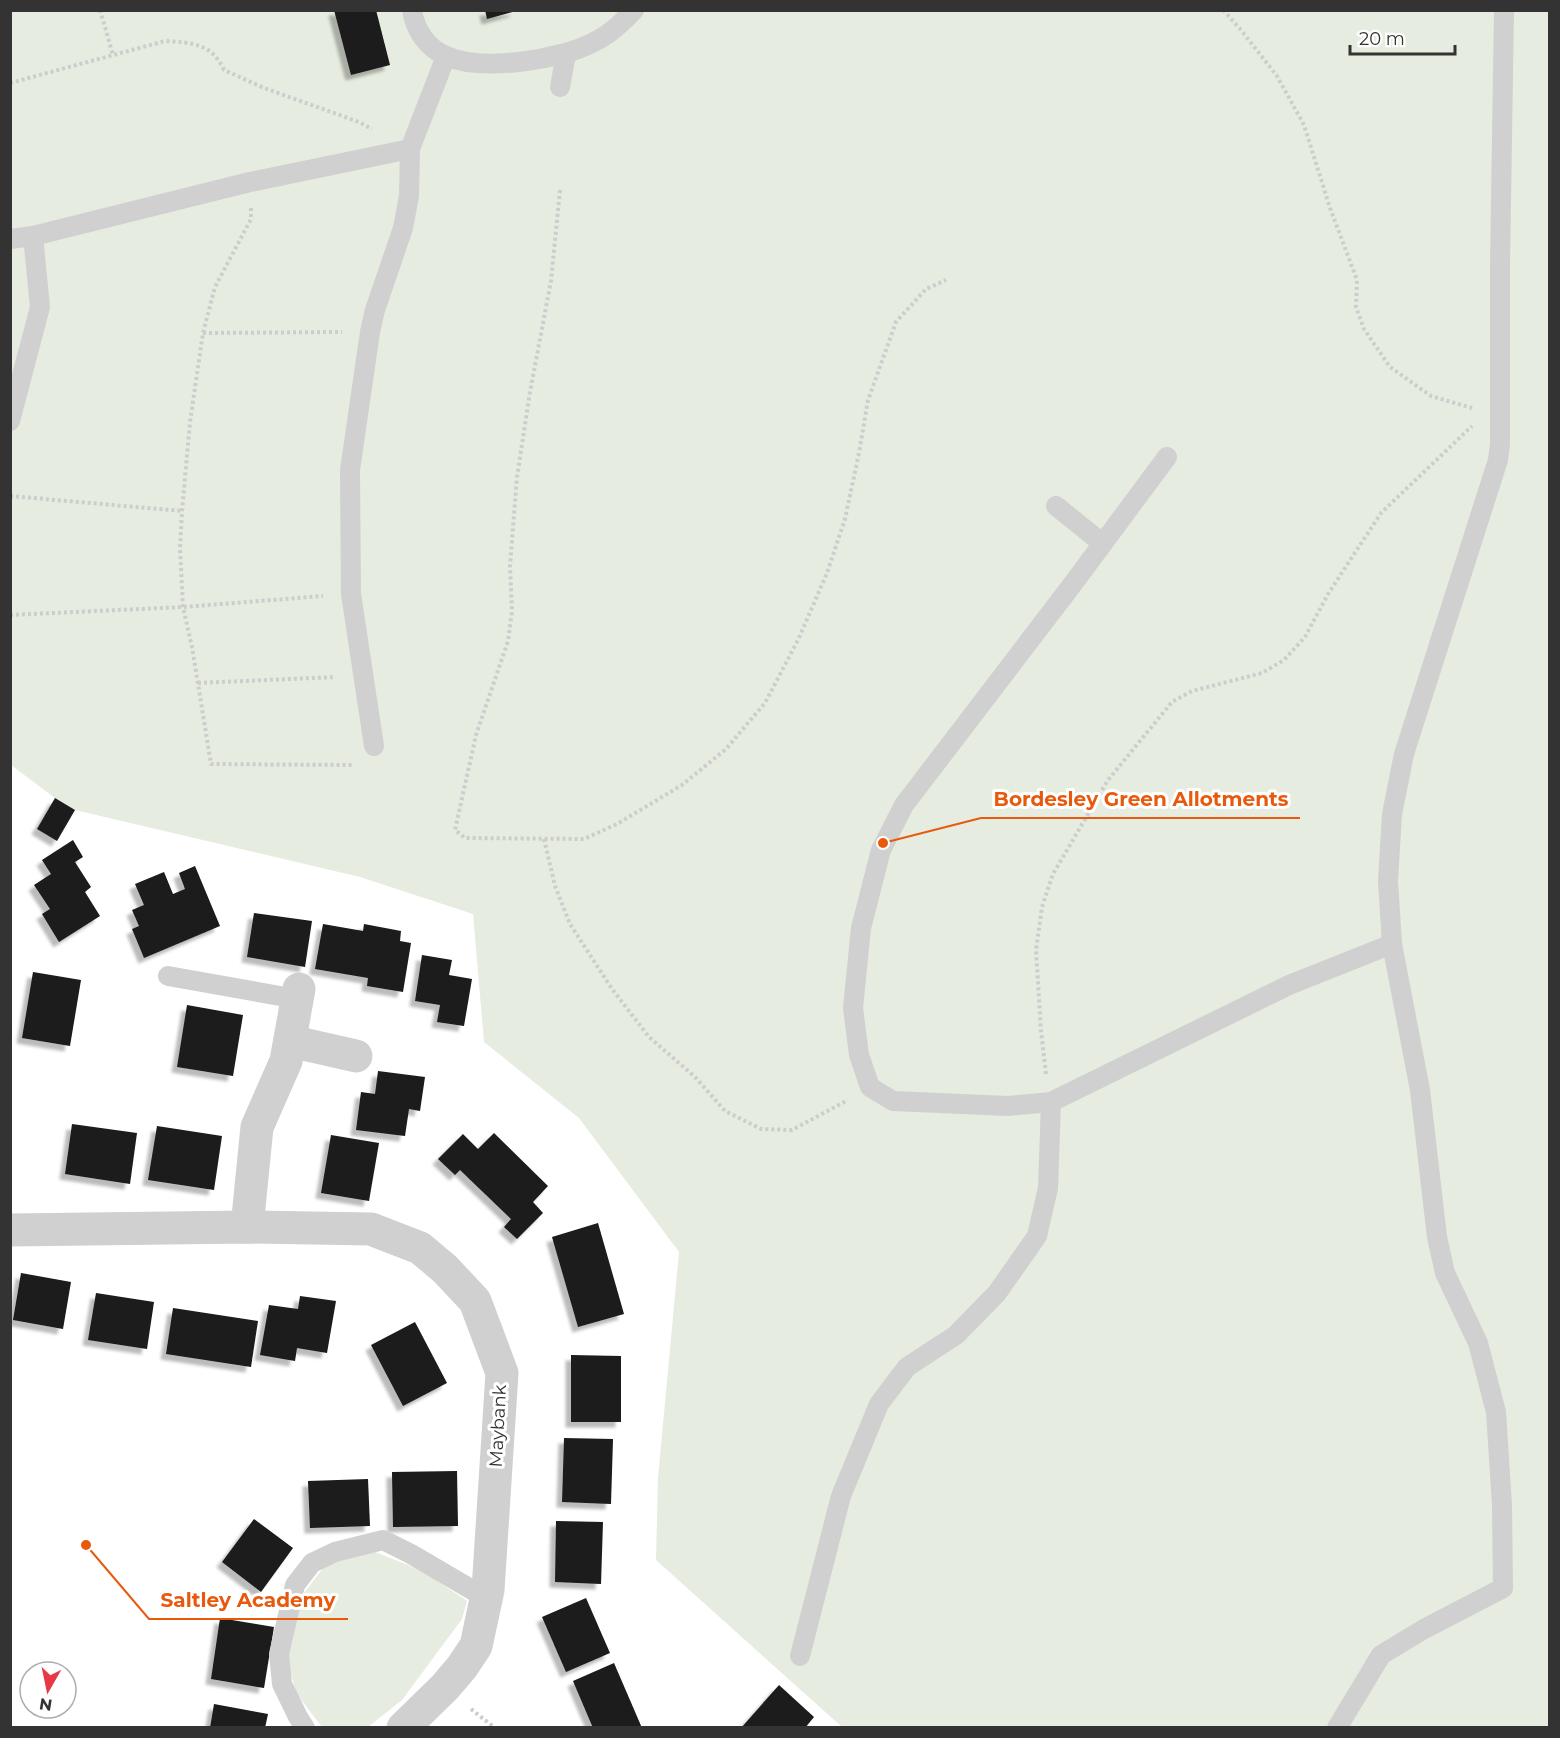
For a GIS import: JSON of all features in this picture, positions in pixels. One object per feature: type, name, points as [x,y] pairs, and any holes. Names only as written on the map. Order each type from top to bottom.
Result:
[{"type":"street","points":[[247,1227],[257,1127],[286,1061],[298,994]]},
{"type":"street","points":[[290,1041],[356,1056]]},
{"type":"street","name":"Maybank","points":[[10,1230],[247,1227],[371,1229],[420,1248],[445,1269],[475,1301],[502,1373],[486,1598],[476,1646],[445,1687],[403,1728]]},
{"type":"lane","points":[[412,10],[415,26],[428,43],[446,56],[470,62],[496,64],[566,54],[595,42],[621,24],[634,10]]},
{"type":"lane","points":[[1337,1728],[1381,1655],[1424,1629],[1503,1588],[1502,1505],[1496,1412],[1478,1343],[1445,1273],[1437,1237],[1420,1090],[1392,944],[1388,881],[1392,814],[1404,754],[1498,460],[1504,10]]},
{"type":"lane","points":[[560,87],[566,54]]},
{"type":"lane","points":[[374,746],[351,594],[350,470],[370,332],[375,310],[403,228],[410,196],[410,149],[446,56]]},
{"type":"lane","points":[[10,239],[33,236],[250,182],[410,149]]},
{"type":"lane","points":[[10,421],[40,307],[33,236]]},
{"type":"lane","points":[[1167,457],[904,805],[881,850],[861,928],[853,1008],[859,1055],[870,1087],[893,1101],[1008,1106],[1051,1102],[1289,985],[1392,944]]},
{"type":"lane","points":[[1056,506],[1102,543]]},
{"type":"lane","points":[[168,976],[298,994]]},
{"type":"lane","points":[[800,1656],[841,1496],[879,1404],[907,1367],[956,1335],[997,1293],[1037,1236],[1048,1188],[1051,1102]]},
{"type":"lane","points":[[305,1728],[282,1684],[279,1654],[295,1585],[312,1563],[335,1552],[383,1540],[486,1598]]},
{"type":"path","points":[[100,10],[113,56]]},
{"type":"path","points":[[1223,10],[1277,76],[1304,125],[1330,208],[1357,280],[1356,307],[1364,329],[1389,367],[1431,396],[1473,408],[1500,409]]},
{"type":"path","points":[[10,83],[165,41],[186,42],[206,48],[218,57],[224,70],[264,88],[359,122],[410,149]]},
{"type":"path","points":[[250,182],[251,219],[215,287],[202,333],[190,422],[182,511],[180,549],[183,608],[211,764],[358,765]]},
{"type":"path","points":[[560,190],[551,281],[530,392],[512,520],[510,566],[512,611],[508,641],[476,735],[455,830],[465,838],[584,839],[617,824],[682,785],[726,749],[765,702],[798,640],[827,573],[845,519],[868,400],[896,322],[926,290],[946,280]]},
{"type":"path","points":[[202,333],[370,332]]},
{"type":"path","points":[[1051,1102],[1041,1031],[1035,950],[1042,907],[1053,874],[1108,780],[1172,702],[1192,691],[1262,673],[1284,660],[1305,637],[1328,594],[1381,513],[1468,429],[1500,409]]},
{"type":"path","points":[[10,496],[182,511]]},
{"type":"path","points":[[10,615],[183,608],[351,594]]},
{"type":"path","points":[[198,683],[364,675]]},
{"type":"path","points":[[544,839],[555,886],[570,924],[612,989],[649,1037],[695,1077],[725,1111],[760,1129],[792,1130],[870,1087]]},
{"type":"shaded area","points":[[11,11],[1549,11],[1549,1727],[842,1727],[656,1560],[658,1478],[679,1252],[579,1118],[484,1042],[473,914],[360,877],[75,810],[11,765]]},
{"type":"shaded area","points":[[365,1548],[423,1571],[467,1601],[462,1619],[402,1700],[368,1727],[322,1727],[296,1693],[286,1654],[298,1601],[330,1559]]},
{"type":"building","points":[[334,10],[376,10],[390,65],[351,75]]},
{"type":"building","points":[[485,10],[516,10],[516,11],[487,19]]},
{"type":"building","points":[[55,798],[75,810],[57,841],[37,829]]},
{"type":"building","points":[[73,840],[83,857],[75,862],[91,887],[85,892],[100,916],[59,942],[42,914],[50,909],[34,885],[51,874],[42,860]]},
{"type":"building","points":[[195,866],[220,926],[144,958],[132,929],[139,926],[132,910],[144,905],[135,884],[164,872],[173,894],[185,889],[179,873]]},
{"type":"building","points":[[254,913],[312,921],[305,967],[247,957]]},
{"type":"building","points":[[323,924],[363,931],[364,924],[401,931],[400,941],[411,943],[403,992],[367,986],[368,978],[315,969]]},
{"type":"building","points":[[422,955],[452,960],[449,975],[472,979],[464,1026],[437,1022],[440,1005],[415,1001]]},
{"type":"building","points":[[33,972],[81,980],[70,1046],[22,1038]]},
{"type":"building","points":[[187,1005],[243,1015],[233,1076],[177,1067]]},
{"type":"building","points":[[378,1071],[425,1077],[420,1111],[409,1109],[405,1136],[356,1130],[361,1092],[375,1094]]},
{"type":"building","points":[[72,1124],[137,1133],[130,1184],[65,1174]]},
{"type":"building","points":[[157,1126],[222,1136],[214,1190],[148,1180]]},
{"type":"building","points":[[494,1133],[548,1186],[533,1202],[543,1213],[517,1239],[504,1227],[511,1219],[460,1170],[455,1175],[438,1159],[463,1134],[478,1149]]},
{"type":"building","points":[[331,1135],[379,1143],[369,1201],[321,1193]]},
{"type":"building","points":[[598,1223],[624,1314],[578,1327],[552,1237]]},
{"type":"building","points":[[21,1273],[71,1282],[63,1329],[13,1320]]},
{"type":"building","points":[[96,1293],[154,1302],[147,1349],[88,1340]]},
{"type":"building","points":[[300,1296],[336,1301],[327,1353],[297,1348],[295,1361],[260,1355],[269,1305],[298,1309]]},
{"type":"building","points":[[173,1308],[258,1321],[251,1367],[166,1354]]},
{"type":"building","points":[[415,1322],[447,1383],[403,1406],[371,1345]]},
{"type":"building","points":[[571,1355],[621,1356],[621,1422],[571,1422]]},
{"type":"building","points":[[564,1438],[613,1439],[611,1504],[562,1502]]},
{"type":"building","points":[[457,1471],[458,1526],[393,1527],[392,1472]]},
{"type":"building","points":[[368,1479],[370,1526],[310,1528],[308,1481]]},
{"type":"building","points":[[254,1519],[293,1548],[261,1592],[222,1562]]},
{"type":"building","points":[[556,1521],[603,1522],[601,1584],[555,1582]]},
{"type":"building","points":[[586,1598],[610,1653],[566,1672],[542,1617]]},
{"type":"building","points":[[220,1618],[274,1627],[264,1688],[211,1679]]},
{"type":"building","points":[[614,1663],[642,1728],[593,1728],[573,1681]]},
{"type":"building","points":[[779,1685],[814,1717],[805,1728],[741,1728]]},
{"type":"building","points":[[214,1704],[268,1714],[265,1728],[210,1728]]},
{"type":"place","name":"Bordesley Green Allotments","points":[[883,843]]},
{"type":"place","name":"Saltley Academy","points":[[86,1545]]}]
